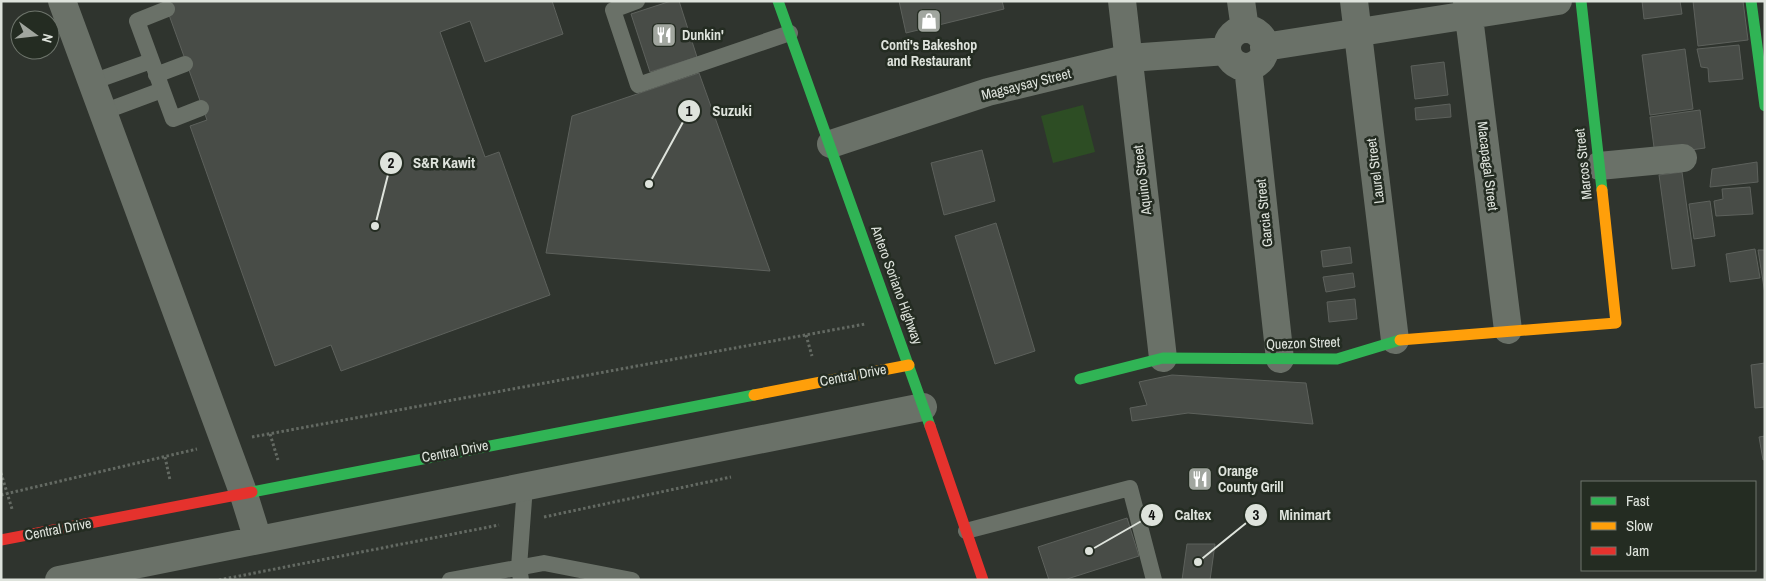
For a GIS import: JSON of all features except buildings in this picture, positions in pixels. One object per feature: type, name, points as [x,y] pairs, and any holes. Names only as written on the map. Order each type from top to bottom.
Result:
[{"type":"street","points":[[62,1],[225,442],[258,540]]},
{"type":"street","name":"Antero Soriano Highway","points":[[778,1],[893,319],[981,575]]},
{"type":"street","name":"Aquino Street","points":[[1122,1],[1163,358]]},
{"type":"street","points":[[1241,1],[1245,29],[1233,34],[1229,39],[1246,55]]},
{"type":"street","name":"Laurel Street","points":[[1354,1],[1394,340]]},
{"type":"street","name":"Magsaysay Street","points":[[831,144],[988,92],[1128,58],[1246,55],[1468,8],[1558,1]]},
{"type":"street","name":"Marcos Street","points":[[1581,1],[1616,323]]},
{"type":"street","points":[[1751,1],[1760,26],[1765,106]]},
{"type":"street","name":"Macapagal Street","points":[[1468,8],[1508,330]]},
{"type":"street","name":"Garcia Street","points":[[1246,55],[1280,359]]},
{"type":"street","points":[[1599,166],[1683,158]]},
{"type":"street","name":"Quezon Street","points":[[1080,379],[1163,358],[1338,359],[1394,340],[1616,323]]},
{"type":"street","name":"Central Drive","points":[[1,540],[909,365]]},
{"type":"street","points":[[59,580],[101,576],[258,540],[923,407]]},
{"type":"lane","points":[[637,1],[613,10],[638,85],[790,33]]},
{"type":"lane","points":[[167,9],[137,22],[173,118],[201,108]]},
{"type":"lane","points":[[103,112],[156,75],[185,64]]},
{"type":"lane","points":[[92,82],[156,75]]},
{"type":"lane","points":[[520,573],[525,486]]},
{"type":"lane","points":[[966,531],[1130,488],[1154,580]]},
{"type":"lane","points":[[450,580],[520,573],[544,562],[632,580]]},
{"type":"lane","points":[[965,580],[981,575]]},
{"type":"path","points":[[1,495],[225,442],[893,319]]},
{"type":"path","points":[[1,473],[9,494],[19,536]]},
{"type":"path","points":[[219,580],[549,517],[740,475]]},
{"type":"green space","points":[[1083,105],[1095,152],[1053,163],[1041,116]]},
{"type":"traffic: fast","points":[[778,1],[930,426]]},
{"type":"traffic: fast","points":[[1581,1],[1602,190]]},
{"type":"traffic: fast","points":[[1751,1],[1765,106]]},
{"type":"traffic: fast","points":[[1080,379],[1163,358],[1337,359],[1400,340]]},
{"type":"traffic: fast","points":[[252,492],[754,395]]},
{"type":"traffic: slow","points":[[1400,340],[1616,323],[1602,190]]},
{"type":"traffic: slow","points":[[754,395],[909,365]]},
{"type":"traffic: jam","points":[[930,426],[983,580]]},
{"type":"traffic: jam","points":[[1,540],[252,492]]},
{"type":"place","name":"Conti's Bakeshop and Restaurant","points":[[929,21]]},
{"type":"place","name":"Dunkin'","points":[[664,35]]},
{"type":"place","name":"Suzuki","points":[[649,184]]},
{"type":"place","name":"S&R Kawit","points":[[375,226]]},
{"type":"place","name":"Orange County Grill","points":[[1200,479]]},
{"type":"place","name":"Caltex","points":[[1089,551]]},
{"type":"place","name":"Minimart","points":[[1198,562]]}]
